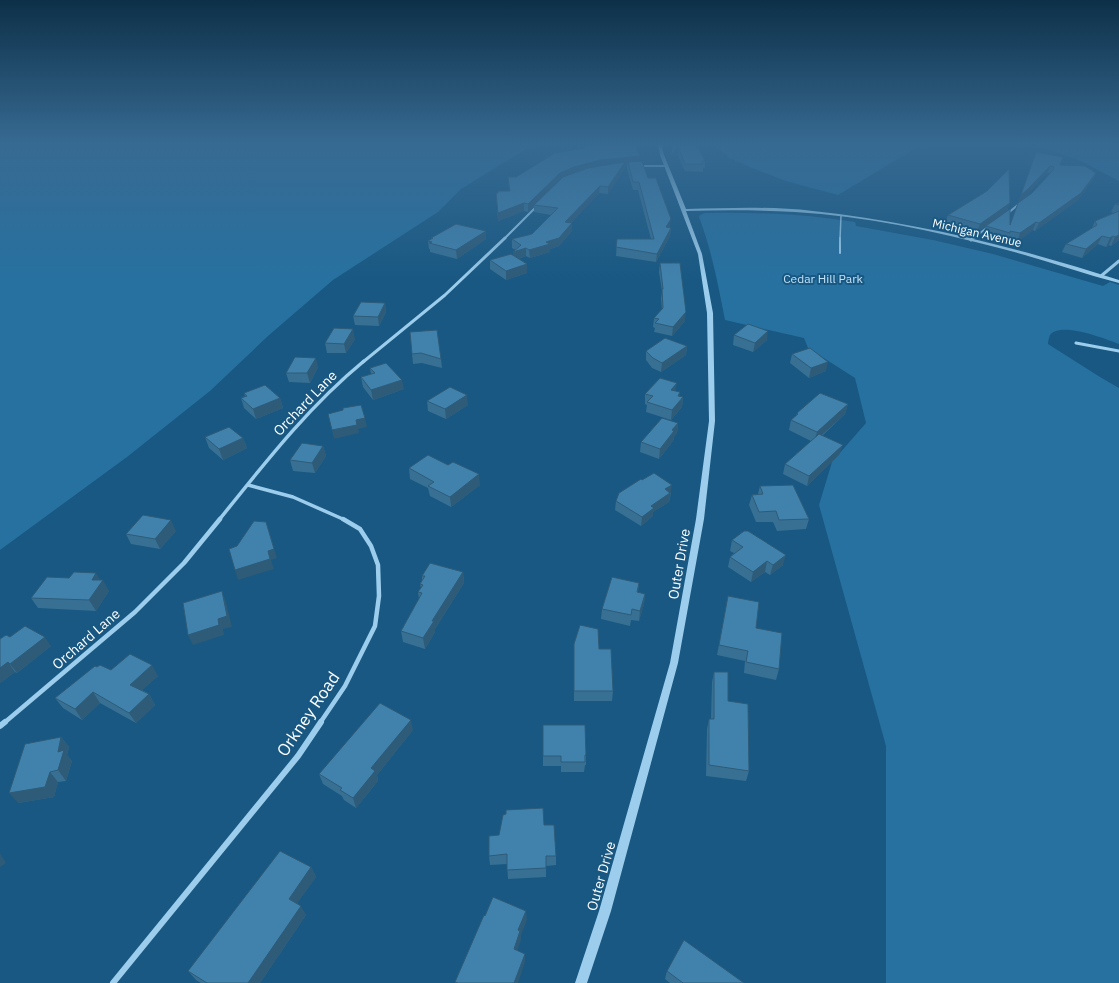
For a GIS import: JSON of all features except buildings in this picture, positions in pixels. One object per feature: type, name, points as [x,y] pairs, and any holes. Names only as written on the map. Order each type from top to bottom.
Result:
[{"type":"street","name":"Outer Drive","points":[[581,983],[605,911],[676,655],[700,519],[712,421],[710,312],[700,254],[676,190]]},
{"type":"street","name":"Orchard Lane","points":[[0,726],[134,612],[184,563],[286,437],[338,383],[445,295],[544,199]]},
{"type":"street","points":[[1002,217],[1023,202]]},
{"type":"street","name":"Michigan Avenue","points":[[684,210],[761,209],[841,216],[909,227],[971,240],[1040,258],[1119,282]]},
{"type":"street","points":[[971,240],[989,227]]},
{"type":"street","points":[[1101,276],[1119,261]]},
{"type":"street","points":[[1076,343],[1119,351]]},
{"type":"street","name":"Orkney Road","points":[[112,983],[221,852],[298,756],[345,686],[375,626],[379,596],[378,565],[371,546],[360,529],[346,520],[294,497],[248,485]]},
{"type":"lane","points":[[840,253],[841,216]]},
{"type":"green space","points":[[0,190],[460,190],[438,212],[333,280],[268,336],[210,391],[127,457],[0,550]]},
{"type":"green space","points":[[819,190],[847,190],[838,195]]},
{"type":"green space","name":"Cedar Hill Park","points":[[705,213],[780,214],[855,222],[856,226],[933,240],[993,254],[1103,286],[1110,282],[1119,285],[1119,344],[1083,332],[1063,330],[1056,331],[1050,335],[1048,344],[1119,388],[1119,983],[886,983],[886,746],[819,505],[832,462],[866,423],[855,378],[808,348],[804,338],[725,320],[711,255],[699,217]]}]
